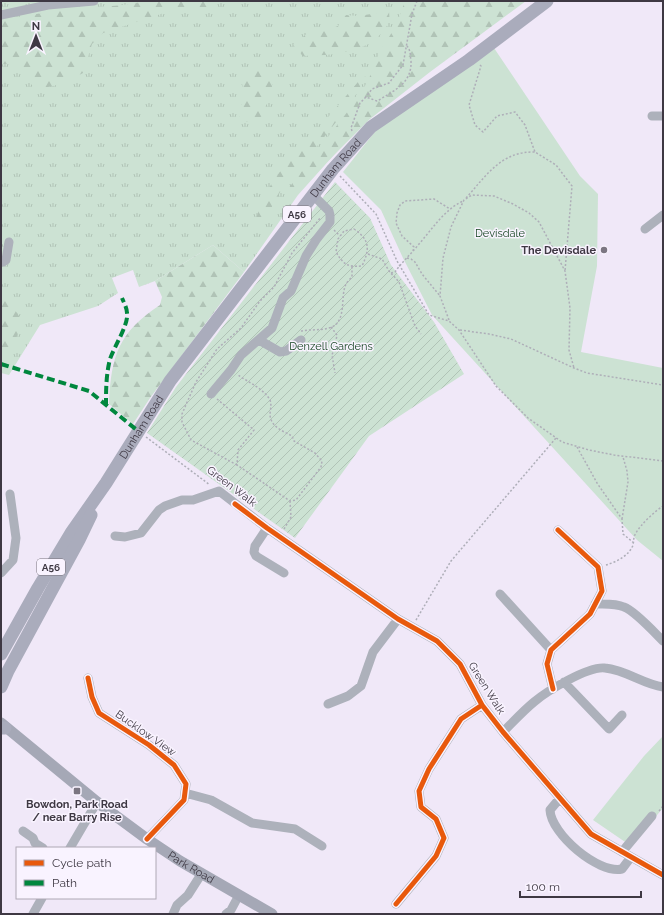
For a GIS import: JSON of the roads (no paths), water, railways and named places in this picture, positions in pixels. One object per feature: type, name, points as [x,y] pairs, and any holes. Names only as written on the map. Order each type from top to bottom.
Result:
[{"type":"highway","name":"Dunham Road","points":[[1,654],[71,532],[106,483],[170,382],[312,194],[371,127],[469,60],[546,1]]},
{"type":"highway","name":"Dunham Road","points":[[1,687],[4,672],[79,540],[106,483]]},
{"type":"main road","name":"Park Road","points":[[2,726],[97,802],[147,839],[272,914]]},
{"type":"street","points":[[1,15],[48,5],[94,1]]},
{"type":"street","points":[[652,116],[663,116]]},
{"type":"street","points":[[211,394],[231,370],[241,355],[272,328],[283,298],[291,291],[306,256],[330,222],[329,211],[312,194]]},
{"type":"street","points":[[645,228],[663,215]]},
{"type":"street","points":[[1,261],[3,262],[6,260],[8,242]]},
{"type":"street","points":[[259,340],[280,352],[286,351],[301,336]]},
{"type":"street","name":"Green Walk","points":[[115,536],[125,537],[142,532],[159,510],[165,506],[182,500],[197,499],[219,491],[267,528],[280,537],[301,547],[398,619],[437,641],[460,664],[482,705],[503,732],[591,834],[663,875]]},
{"type":"street","points":[[1,573],[13,560],[16,538],[10,494]]},
{"type":"street","points":[[267,528],[255,546],[254,552],[256,556],[284,573]]},
{"type":"street","points":[[553,689],[547,664],[551,650],[590,614],[602,591],[598,567],[558,530]]},
{"type":"street","points":[[500,594],[551,650]]},
{"type":"street","points":[[595,604],[611,604],[625,607],[663,641]]},
{"type":"street","points":[[328,704],[348,696],[361,686],[372,652],[398,619]]},
{"type":"street","points":[[503,732],[535,701],[564,682],[591,669],[604,667],[620,671],[652,686],[663,688]]},
{"type":"street","name":"Bucklow View","points":[[88,678],[92,698],[99,713],[149,745],[174,765],[186,784],[185,793]]},
{"type":"street","points":[[564,682],[608,729],[622,715]]},
{"type":"street","points":[[396,904],[436,856],[444,838],[436,819],[421,807],[419,791],[429,769],[461,719],[482,705]]},
{"type":"street","points":[[147,839],[184,800],[185,793],[211,800],[252,824],[295,829],[322,846]]},
{"type":"street","points":[[560,798],[550,810],[550,818],[568,842],[584,855],[615,871],[622,869],[631,857]]},
{"type":"street","points":[[71,847],[97,802]]},
{"type":"street","points":[[622,852],[652,816]]},
{"type":"street","points":[[23,831],[33,838],[35,843],[41,847]]},
{"type":"street","points":[[173,914],[177,905],[188,895],[202,873]]},
{"type":"street","points":[[226,914],[231,910],[239,895]]},
{"type":"street","points":[[33,914],[41,899]]},
{"type":"place","name":"The Devisdale","points":[[604,250]]},
{"type":"place","name":"Bowdon, Park Road / near Barry Rise","points":[[77,791]]},
{"type":"park label","name":"Devisdale","points":[[500,233]]},
{"type":"park label","name":"Denzell Gardens","points":[[331,346]]}]
